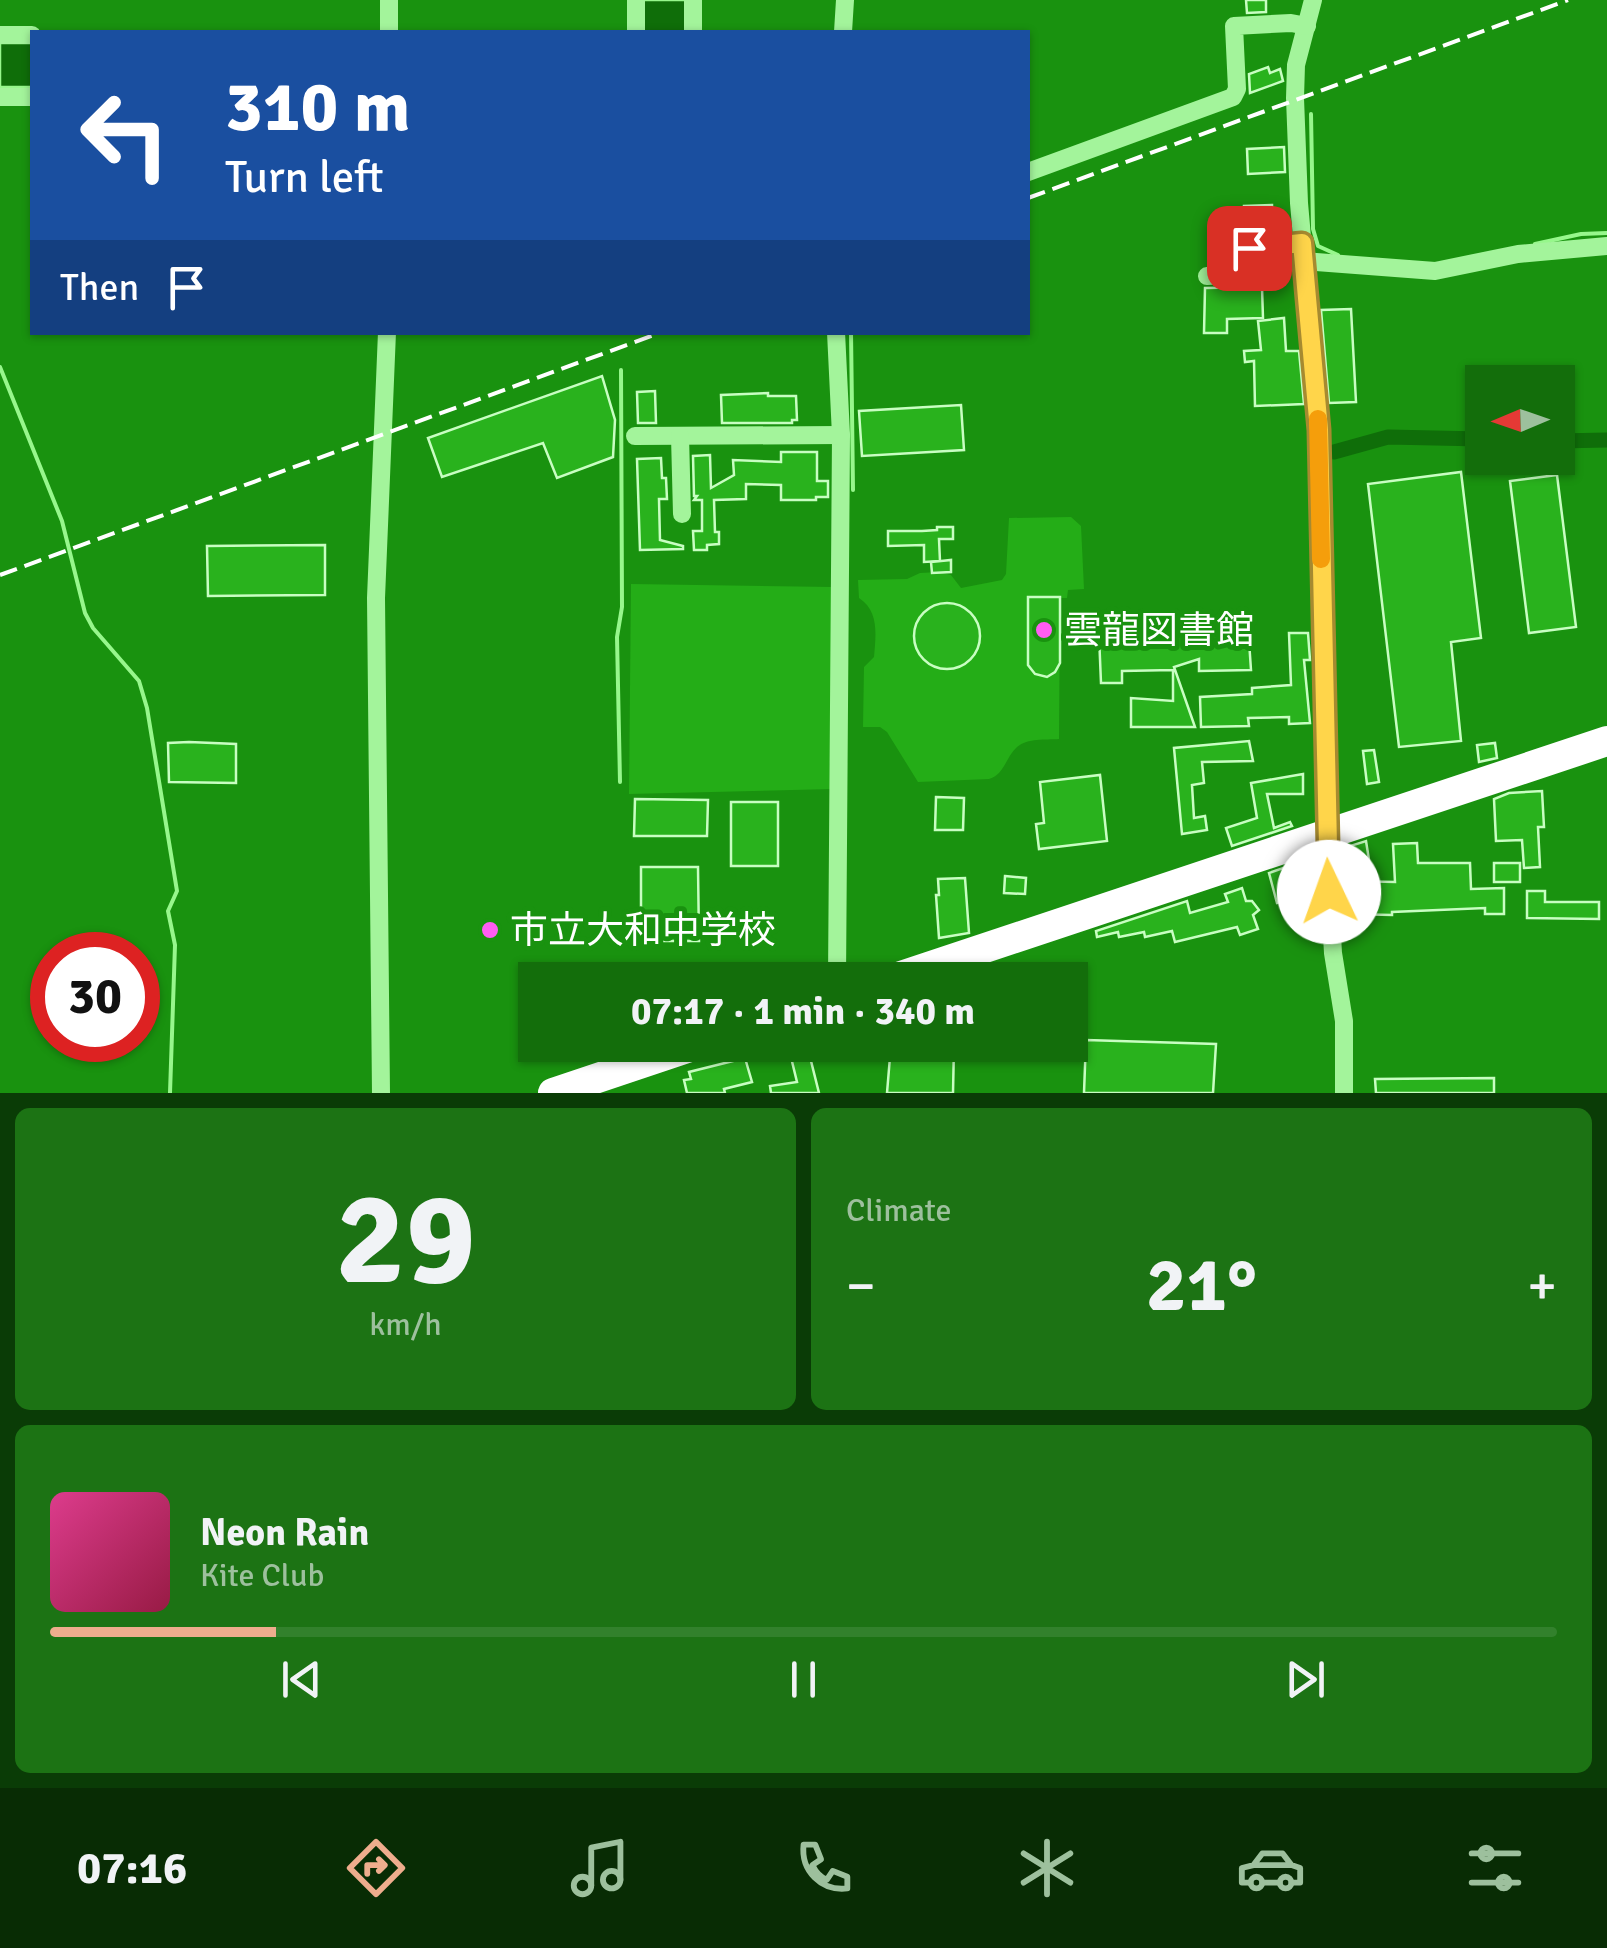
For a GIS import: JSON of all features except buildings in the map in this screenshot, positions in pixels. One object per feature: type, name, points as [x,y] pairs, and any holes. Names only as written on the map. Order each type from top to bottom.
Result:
[{"type":"highway","points":[[942,962],[1607,741]]},
{"type":"highway","points":[[553,1093],[594,1087],[655,1062]]},
{"type":"street","points":[[389,0],[389,30]]},
{"type":"street","points":[[636,0],[636,30]]},
{"type":"street","points":[[693,0],[693,30]]},
{"type":"street","points":[[843,30],[845,0]]},
{"type":"street","points":[[1312,0],[1296,65],[1295,98],[1303,252],[1319,430],[1326,832],[1332,953],[1344,1021],[1344,1093]]},
{"type":"street","points":[[1030,171],[1233,98],[1237,89],[1234,26],[1306,26]]},
{"type":"street","points":[[0,34],[30,35]]},
{"type":"street","points":[[0,96],[30,97]]},
{"type":"street","points":[[1207,276],[1248,274],[1249,248],[1434,271],[1518,254],[1607,246]]},
{"type":"street","points":[[382,1093],[376,598],[387,335]]},
{"type":"street","points":[[836,335],[840,436],[836,962]]},
{"type":"street","points":[[635,436],[840,436]]},
{"type":"street","points":[[680,436],[682,514]]},
{"type":"shaded area","points":[[643,0],[688,0],[688,30],[643,30]]},
{"type":"shaded area","points":[[0,43],[30,43],[30,87],[0,87]]},
{"type":"shaded area","points":[[1071,517],[1081,526],[1084,589],[1068,590],[1067,598],[1060,598],[1059,739],[1021,744],[989,779],[918,782],[887,732],[880,727],[863,727],[864,667],[874,657],[875,632],[870,609],[859,598],[858,580],[907,579],[920,573],[939,572],[951,575],[961,588],[1002,580],[1006,574],[1009,518]]},
{"type":"shaded area","points":[[631,584],[833,587],[833,789],[629,794]]},
{"type":"waterway","points":[[1311,114],[1313,229],[1318,246],[1338,255]]},
{"type":"waterway","points":[[1535,244],[1607,233]]},
{"type":"waterway","points":[[851,335],[853,490]]},
{"type":"waterway","points":[[0,367],[62,521],[85,613],[93,628],[139,681],[147,708],[177,891],[168,911],[175,945],[170,1093]]},
{"type":"waterway","points":[[620,782],[617,637],[622,607],[621,370]]},
{"type":"waterway","points":[[1334,452],[1388,437],[1465,439]]},
{"type":"waterway","points":[[1575,441],[1607,440]]},
{"type":"railway","points":[[1030,197],[1568,0]]},
{"type":"railway","points":[[0,575],[654,335]]},
{"type":"slow traffic","points":[[1318,419],[1321,559]]},
{"type":"place","name":"雲龍図書館","points":[[1044,630]]},
{"type":"place","name":"市立大和中学校","points":[[490,930]]},
{"type":"route","points":[[1249,248],[1302,243],[1319,430],[1329,892]]}]
